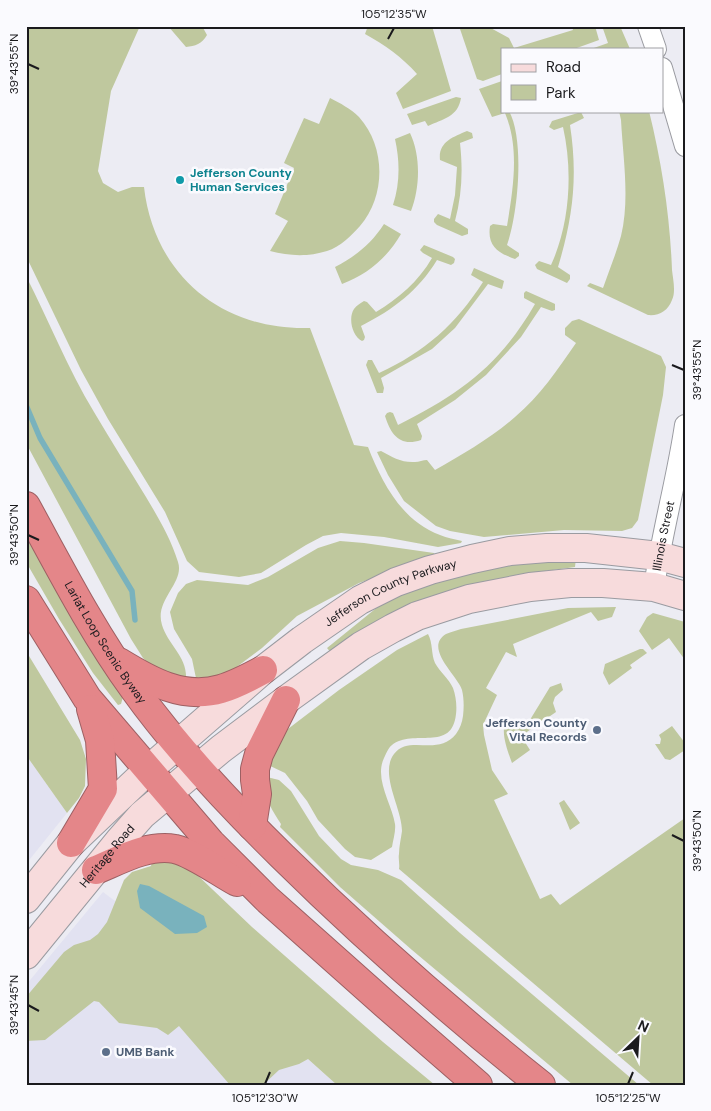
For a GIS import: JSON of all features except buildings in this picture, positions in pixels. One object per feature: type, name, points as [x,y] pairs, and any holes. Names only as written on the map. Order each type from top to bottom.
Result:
[{"type":"highway","name":"Lariat Loop Scenic Byway","points":[[26,506],[67,582],[111,657],[140,697],[198,769],[321,894],[371,940],[541,1085]]},
{"type":"highway","points":[[26,600],[87,698],[211,843],[268,900],[478,1085]]},
{"type":"highway","points":[[111,657],[145,678],[172,689],[189,693],[204,693],[222,689],[264,670]]},
{"type":"highway","points":[[71,843],[103,789],[100,740],[87,698]]},
{"type":"highway","points":[[252,826],[257,794],[255,780],[257,762],[286,700]]},
{"type":"highway","points":[[96,870],[146,851],[159,848],[174,849],[184,852],[268,900]]},
{"type":"street","points":[[648,26],[656,48]]},
{"type":"street","points":[[664,75],[685,146]]},
{"type":"street","name":"Illinois Street","points":[[654,587],[685,424]]},
{"type":"street","name":"Jefferson County Parkway","points":[[148,770],[264,670],[302,640],[360,600],[396,582],[472,558],[510,551],[547,548],[586,548],[659,556],[685,563]]},
{"type":"street","points":[[198,769],[286,700],[353,651],[417,616],[469,599],[530,587],[570,584],[603,583],[654,587],[685,596]]},
{"type":"street","name":"Heritage Road","points":[[26,955],[142,816],[198,769]]},
{"type":"street","points":[[26,899],[71,843],[148,770]]},
{"type":"shaded area","points":[[26,755],[67,813],[26,864]]},
{"type":"shaded area","points":[[103,892],[214,975],[337,1085],[26,1085],[26,985]]},
{"type":"green space","points":[[26,26],[140,26],[111,91],[98,171],[103,183],[118,192],[132,187],[144,187],[150,218],[162,247],[178,271],[198,292],[221,308],[248,320],[278,326],[310,328],[354,445],[368,447],[387,487],[404,510],[427,529],[448,538],[462,541],[461,543],[438,547],[384,537],[341,533],[323,536],[261,573],[239,577],[199,572],[187,561],[165,512],[108,419],[81,370],[26,256]]},
{"type":"green space","points":[[168,26],[202,26],[207,35],[198,44],[186,47]]},
{"type":"green space","points":[[368,26],[432,26],[451,91],[403,109],[396,93],[417,74],[393,52],[365,34]]},
{"type":"green space","points":[[466,26],[487,26],[509,38],[514,48],[501,48],[501,74],[483,81],[477,79],[460,29]]},
{"type":"green space","points":[[572,26],[595,26],[599,40],[577,48],[514,48],[573,30]]},
{"type":"green space","points":[[602,26],[620,26],[630,48],[594,48],[608,43]]},
{"type":"green space","points":[[501,81],[501,112],[509,112],[514,124],[518,158],[517,197],[507,245],[519,253],[519,256],[515,259],[495,248],[490,239],[490,226],[493,224],[507,226],[514,169],[510,127],[505,113],[492,117],[479,89]]},
{"type":"green space","points":[[456,97],[461,98],[459,104],[457,109],[449,116],[428,126],[425,121],[412,125],[407,114]]},
{"type":"green space","points":[[330,98],[359,117],[368,129],[374,142],[379,172],[375,201],[369,214],[353,234],[332,249],[306,255],[291,255],[270,251],[288,221],[275,214],[294,168],[284,163],[304,118],[319,124]]},
{"type":"green space","points":[[581,112],[584,118],[570,125],[574,162],[573,197],[558,267],[570,275],[567,283],[537,269],[535,265],[539,261],[551,265],[562,232],[568,197],[568,161],[563,127],[554,130],[549,127],[552,121]]},
{"type":"green space","points":[[619,112],[649,112],[658,151],[667,210],[674,289],[673,297],[668,307],[656,315],[648,315],[587,286],[590,283],[603,288],[619,243],[624,222],[625,178]]},
{"type":"green space","points":[[467,131],[472,133],[473,138],[460,143],[461,182],[455,221],[468,229],[468,234],[462,236],[437,225],[434,219],[438,214],[450,219],[455,195],[457,167],[440,160],[441,149],[447,141]]},
{"type":"green space","points":[[410,133],[418,162],[418,182],[411,211],[393,205],[397,189],[398,172],[395,139]]},
{"type":"green space","points":[[384,224],[401,234],[396,243],[376,264],[342,284],[335,267],[362,249],[374,238]]},
{"type":"green space","points":[[424,245],[453,257],[455,259],[454,263],[451,265],[437,260],[422,281],[395,306],[361,326],[365,337],[362,341],[359,339],[353,331],[351,322],[354,309],[364,301],[376,312],[407,289],[421,275],[432,258],[420,250]]},
{"type":"green space","points":[[474,268],[504,281],[502,289],[488,284],[455,328],[432,349],[381,378],[384,388],[383,393],[377,393],[366,365],[368,360],[372,360],[379,373],[411,356],[438,335],[462,311],[483,282],[471,275]]},
{"type":"green space","points":[[26,276],[85,396],[155,512],[175,553],[179,570],[174,585],[165,600],[161,616],[165,632],[184,665],[186,680],[154,669],[143,658],[26,443]]},
{"type":"green space","points":[[526,291],[555,304],[555,310],[552,311],[541,307],[521,337],[486,375],[455,400],[417,424],[422,436],[421,440],[407,442],[397,438],[387,423],[385,416],[387,413],[393,413],[398,425],[441,402],[477,376],[508,344],[535,304],[524,298]]},
{"type":"green space","points":[[579,319],[661,356],[666,367],[663,395],[638,520],[632,528],[622,531],[564,530],[484,537],[450,531],[436,526],[404,501],[377,452],[381,451],[406,462],[427,460],[435,470],[487,439],[524,409],[548,382],[576,343],[565,335],[565,328],[572,321]]},
{"type":"green space","points":[[26,527],[123,697],[121,704],[118,705],[93,673],[26,562]]},
{"type":"green space","points":[[340,541],[434,553],[436,556],[359,583],[297,616],[262,648],[226,675],[197,683],[192,659],[174,629],[170,612],[178,593],[186,584],[197,580],[248,585],[268,577],[318,548]]},
{"type":"green space","points":[[576,558],[575,567],[516,575],[442,594],[332,654],[327,648],[385,601],[399,595],[480,567]]},
{"type":"green space","points":[[616,607],[612,617],[598,621],[591,612],[513,644],[517,657],[506,652],[486,688],[497,695],[483,725],[484,735],[492,770],[508,794],[494,800],[540,899],[551,894],[560,905],[685,818],[685,1085],[653,1085],[399,869],[402,831],[390,781],[390,762],[400,748],[415,745],[441,744],[449,741],[456,734],[463,719],[464,703],[462,690],[440,654],[438,647],[440,640],[446,634],[461,629],[568,608]]},
{"type":"green space","points":[[653,613],[685,622],[685,660],[669,638],[652,650],[639,631],[647,617]]},
{"type":"green space","points":[[428,634],[435,663],[454,691],[456,714],[453,726],[447,733],[440,736],[401,740],[389,748],[381,766],[381,774],[395,824],[392,847],[371,860],[355,857],[318,820],[307,801],[285,773],[266,764],[284,732],[339,690],[397,650]]},
{"type":"green space","points":[[640,649],[647,653],[630,665],[632,668],[609,685],[603,673],[605,664]]},
{"type":"green space","points":[[26,651],[80,740],[86,759],[85,786],[79,798],[67,813],[26,755]]},
{"type":"green space","points":[[561,683],[563,690],[555,697],[553,703],[556,712],[521,736],[530,750],[512,763],[504,736],[506,721],[509,720],[525,728],[550,687]]},
{"type":"green space","points":[[672,726],[685,743],[685,750],[670,760],[665,759],[655,744],[660,744],[661,739],[659,735]]},
{"type":"green space","points":[[267,777],[279,780],[291,791],[319,836],[341,859],[351,865],[378,870],[401,880],[460,933],[639,1085],[573,1085],[340,887],[280,827],[281,824],[267,797]]},
{"type":"green space","points":[[564,800],[580,823],[570,830],[559,803]]},
{"type":"green space","points":[[153,858],[177,862],[192,870],[252,927],[435,1085],[337,1085],[308,1059],[279,1070],[263,1085],[230,1085],[179,1026],[168,1035],[157,1028],[119,1023],[99,1002],[94,1001],[45,1040],[26,1041],[26,997],[64,952],[74,945],[90,940],[98,934],[107,922],[124,880],[132,872],[151,866]]},
{"type":"water","points":[[140,884],[149,886],[204,916],[207,927],[197,933],[175,934],[140,908],[137,891]]},
{"type":"waterway","points":[[26,405],[40,438],[132,591],[135,620]]},
{"type":"place","name":"Jefferson County Human Services","points":[[180,180]]},
{"type":"place","name":"Jefferson County Vital Records","points":[[597,730]]},
{"type":"place","name":"UMB Bank","points":[[106,1052]]}]
